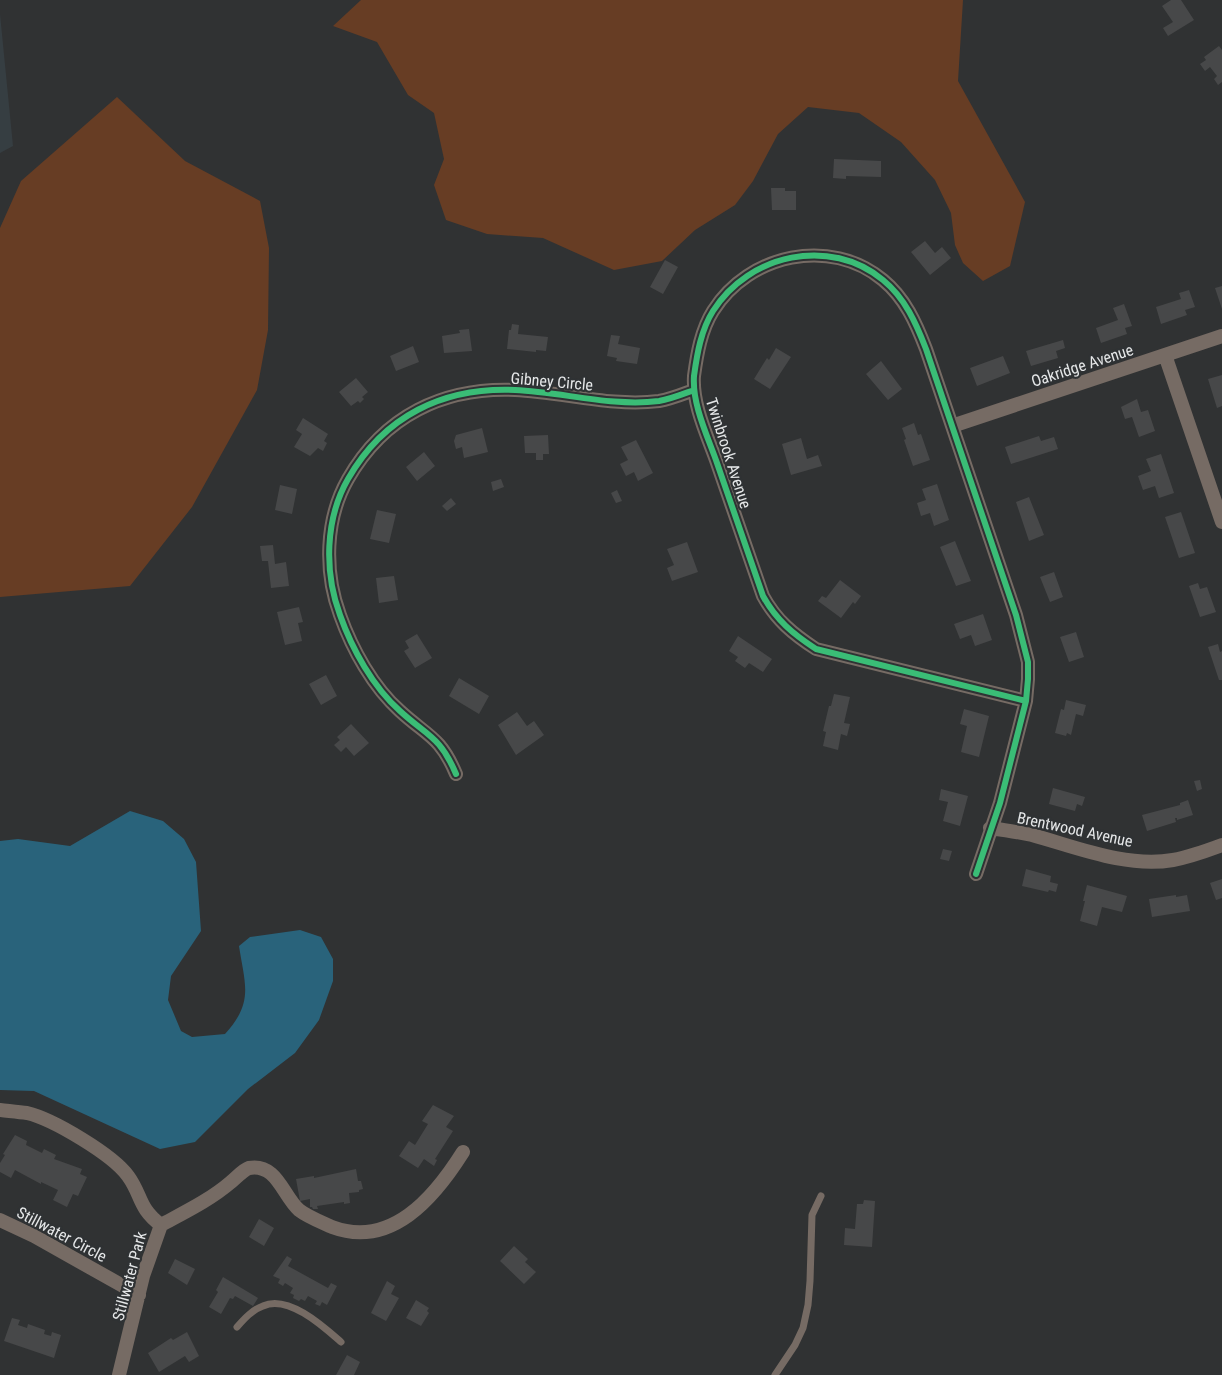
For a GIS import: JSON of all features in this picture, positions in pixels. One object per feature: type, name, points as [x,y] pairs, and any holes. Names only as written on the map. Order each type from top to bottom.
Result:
[{"type":"street","name":"Twinbrook Avenue","points":[[976,874],[1000,803],[1026,701],[1028,662],[1016,615],[926,349],[905,305],[889,286],[871,271],[856,263],[825,255],[792,257],[761,267],[722,299],[708,320],[700,344],[694,390],[705,429],[763,596],[771,611],[786,628],[816,649],[1026,701]]},
{"type":"street","name":"Oakridge Avenue","points":[[952,426],[1222,336]]},
{"type":"street","points":[[1165,355],[1222,522]]},
{"type":"street","name":"Gibney Circle","points":[[456,774],[441,745],[431,734],[400,711],[380,688],[354,645],[340,616],[331,581],[330,537],[335,511],[344,486],[358,462],[394,424],[417,409],[467,392],[515,390],[623,402],[643,402],[662,400],[694,390]]},
{"type":"street","name":"Brentwood Avenue","points":[[990,828],[1032,835],[1125,859],[1173,860],[1222,845]]},
{"type":"street","points":[[0,1110],[30,1114],[74,1134],[109,1156],[129,1176],[148,1216],[161,1225]]},
{"type":"street","name":"Stillwater Park","points":[[119,1375],[143,1276],[161,1225],[218,1193],[247,1168],[258,1168],[273,1174],[298,1209],[320,1222],[345,1232],[378,1231],[394,1225],[430,1197],[463,1152]]},
{"type":"street","name":"Stillwater Circle","points":[[0,1220],[34,1236],[140,1295]]},
{"type":"lane","points":[[775,1375],[795,1345],[803,1328],[810,1281],[812,1215],[821,1196]]},
{"type":"lane","points":[[237,1327],[247,1316],[263,1305],[277,1302],[293,1307],[320,1324],[342,1342]]},
{"type":"shaded area","points":[[361,0],[963,0],[958,81],[1025,202],[1010,266],[983,281],[963,263],[955,245],[951,213],[935,180],[901,142],[859,113],[808,107],[778,134],[753,181],[735,205],[695,230],[662,261],[614,270],[543,238],[487,234],[446,220],[434,185],[444,159],[434,113],[408,95],[377,42],[333,26]]},
{"type":"shaded area","points":[[0,14],[13,146],[0,153]]},
{"type":"shaded area","points":[[117,97],[185,161],[260,201],[269,248],[268,330],[257,390],[192,507],[130,586],[0,597],[0,228],[21,181]]},
{"type":"water","points":[[130,811],[163,821],[184,839],[196,862],[201,931],[171,976],[168,1000],[181,1031],[192,1037],[225,1034],[234,1023],[244,1002],[245,993],[239,946],[250,937],[300,930],[321,937],[333,959],[333,981],[319,1020],[295,1053],[248,1089],[195,1142],[160,1149],[34,1091],[0,1090],[0,841],[18,839],[70,846]]},
{"type":"building","points":[[1171,0],[1181,0],[1194,20],[1168,36],[1163,28],[1173,22],[1162,6]]},
{"type":"building","points":[[1219,46],[1222,50],[1222,82],[1218,85],[1214,79],[1217,76],[1210,67],[1205,71],[1200,64],[1206,60],[1204,57]]},
{"type":"building","points":[[834,159],[881,161],[881,177],[833,178]]},
{"type":"building","points":[[771,188],[796,191],[796,210],[772,210]]},
{"type":"building","points":[[925,241],[935,253],[942,247],[951,258],[930,275],[911,252]]},
{"type":"building","points":[[665,260],[678,267],[663,294],[650,287]]},
{"type":"building","points":[[1222,286],[1222,309],[1215,288]]},
{"type":"building","points":[[1189,290],[1195,307],[1185,310],[1187,315],[1161,324],[1156,307],[1181,299],[1179,293]]},
{"type":"building","points":[[1124,304],[1132,326],[1125,328],[1127,334],[1101,343],[1096,328],[1118,320],[1113,308]]},
{"type":"building","points":[[512,324],[519,325],[518,334],[548,337],[546,351],[507,349]]},
{"type":"building","points":[[469,329],[472,351],[444,353],[442,336]]},
{"type":"building","points":[[611,335],[620,336],[618,344],[640,348],[637,364],[616,361],[617,358],[607,356]]},
{"type":"building","points":[[1063,340],[1065,348],[1056,351],[1058,358],[1031,366],[1026,351]]},
{"type":"building","points":[[413,346],[419,362],[396,371],[390,356]]},
{"type":"building","points":[[776,348],[791,357],[770,389],[754,379]]},
{"type":"building","points":[[1003,356],[1010,373],[977,386],[970,368]]},
{"type":"building","points":[[881,361],[902,389],[888,400],[866,374]]},
{"type":"building","points":[[1222,375],[1222,406],[1217,408],[1208,379]]},
{"type":"building","points":[[356,378],[368,392],[362,397],[364,399],[360,403],[358,401],[351,406],[339,392]]},
{"type":"building","points":[[1137,399],[1141,412],[1148,410],[1155,431],[1139,437],[1132,417],[1125,419],[1121,407]]},
{"type":"building","points":[[303,418],[328,434],[324,441],[327,443],[323,451],[318,448],[310,456],[294,447],[302,434],[296,430]]},
{"type":"building","points":[[914,423],[918,435],[921,434],[930,460],[913,466],[902,428]]},
{"type":"building","points":[[482,428],[488,452],[464,458],[462,447],[456,449],[454,441],[456,435]]},
{"type":"building","points":[[548,435],[549,454],[543,454],[543,460],[536,460],[536,453],[525,453],[524,436]]},
{"type":"building","points":[[1039,436],[1041,441],[1054,437],[1058,449],[1011,464],[1005,447]]},
{"type":"building","points":[[801,438],[807,459],[818,455],[822,466],[791,475],[782,444]]},
{"type":"building","points":[[636,440],[653,473],[638,481],[634,472],[626,476],[620,464],[628,460],[621,447]]},
{"type":"building","points":[[424,452],[435,466],[417,481],[406,467]]},
{"type":"building","points":[[1161,454],[1174,493],[1159,498],[1155,486],[1143,490],[1138,476],[1151,471],[1146,459]]},
{"type":"building","points":[[501,479],[504,487],[493,491],[491,482]]},
{"type":"building","points":[[937,484],[949,520],[934,526],[930,513],[921,516],[917,503],[926,500],[922,489]]},
{"type":"building","points":[[280,485],[297,489],[292,514],[275,510]]},
{"type":"building","points":[[617,490],[622,501],[616,503],[611,493]]},
{"type":"building","points":[[1029,497],[1044,535],[1029,541],[1016,502]]},
{"type":"building","points":[[451,498],[456,504],[447,511],[442,506]]},
{"type":"building","points":[[377,510],[396,514],[389,543],[370,539]]},
{"type":"building","points":[[1181,512],[1195,553],[1179,558],[1165,517]]},
{"type":"building","points":[[955,541],[971,581],[956,586],[940,547]]},
{"type":"building","points":[[687,542],[698,572],[672,581],[667,568],[674,565],[667,549]]},
{"type":"building","points":[[273,545],[275,564],[286,562],[289,586],[271,588],[268,561],[262,561],[260,546]]},
{"type":"building","points":[[1054,572],[1063,597],[1050,602],[1040,577]]},
{"type":"building","points":[[394,576],[398,600],[379,603],[376,578]]},
{"type":"building","points":[[840,580],[861,596],[855,604],[853,602],[841,618],[818,601],[822,596],[826,598]]},
{"type":"building","points":[[1198,583],[1200,589],[1207,587],[1216,612],[1200,617],[1189,586]]},
{"type":"building","points":[[299,607],[303,622],[298,623],[302,641],[285,645],[277,612]]},
{"type":"building","points":[[983,614],[992,640],[975,646],[971,635],[960,639],[954,624]]},
{"type":"building","points":[[1076,632],[1084,657],[1069,662],[1060,637]]},
{"type":"building","points":[[417,634],[432,658],[415,668],[404,651],[409,648],[405,641]]},
{"type":"building","points":[[738,636],[772,659],[763,672],[749,663],[745,668],[735,661],[738,657],[729,651]]},
{"type":"building","points":[[1218,644],[1220,652],[1222,651],[1222,680],[1219,680],[1208,647]]},
{"type":"building","points":[[326,675],[337,696],[321,705],[309,684]]},
{"type":"building","points":[[459,678],[489,696],[479,714],[449,696]]},
{"type":"building","points":[[834,694],[850,697],[844,723],[850,724],[847,736],[841,734],[838,750],[823,746],[826,732],[823,731]]},
{"type":"building","points":[[1066,700],[1086,705],[1083,716],[1076,714],[1071,735],[1067,733],[1066,736],[1055,733],[1061,709],[1064,710]]},
{"type":"building","points":[[964,709],[989,716],[979,757],[961,752],[967,726],[960,724]]},
{"type":"building","points":[[517,712],[527,726],[534,721],[544,735],[516,755],[498,725]]},
{"type":"building","points":[[351,724],[369,743],[354,756],[346,747],[341,752],[334,745],[340,740],[337,737]]},
{"type":"building","points":[[1200,780],[1202,789],[1197,791],[1194,781]]},
{"type":"building","points":[[1053,788],[1085,797],[1082,806],[1077,804],[1075,811],[1049,804]]},
{"type":"building","points":[[941,789],[968,796],[960,826],[943,821],[948,802],[939,800]]},
{"type":"building","points":[[1188,800],[1193,815],[1177,820],[1175,818],[1176,822],[1147,831],[1142,815],[1180,805]]},
{"type":"building","points":[[943,849],[952,851],[949,861],[940,859]]},
{"type":"building","points":[[1026,869],[1051,876],[1050,882],[1058,884],[1056,892],[1022,886]]},
{"type":"building","points":[[1222,879],[1222,898],[1216,900],[1210,883]]},
{"type":"building","points":[[1087,885],[1127,896],[1122,912],[1102,907],[1097,926],[1080,921]]},
{"type":"building","points":[[1176,895],[1176,897],[1187,895],[1190,911],[1152,917],[1149,899]]},
{"type":"building","points":[[433,1105],[454,1116],[446,1127],[453,1131],[435,1159],[437,1160],[434,1166],[424,1159],[418,1168],[399,1156],[409,1141],[415,1145],[428,1124],[422,1121]]},
{"type":"building","points":[[15,1135],[27,1141],[26,1145],[42,1153],[44,1149],[56,1155],[54,1159],[82,1169],[80,1174],[87,1177],[78,1196],[73,1194],[67,1207],[53,1200],[58,1190],[15,1170],[11,1178],[0,1172],[0,1163],[5,1155],[3,1154]]},
{"type":"building","points":[[356,1169],[358,1181],[361,1181],[363,1189],[349,1193],[350,1203],[317,1206],[318,1209],[313,1209],[310,1207],[310,1199],[300,1201],[296,1179],[314,1176],[314,1178]]},
{"type":"building","points":[[864,1200],[875,1201],[872,1247],[844,1245],[845,1228],[855,1229],[857,1204],[863,1204]]},
{"type":"building","points":[[259,1219],[274,1228],[264,1246],[249,1237]]},
{"type":"building","points":[[514,1246],[528,1259],[525,1262],[536,1272],[524,1284],[500,1261]]},
{"type":"building","points":[[287,1256],[292,1259],[288,1266],[328,1288],[331,1283],[337,1286],[327,1305],[322,1302],[320,1306],[315,1304],[317,1301],[308,1296],[305,1301],[301,1299],[299,1301],[290,1293],[293,1288],[285,1283],[283,1286],[278,1283],[280,1279],[273,1276]]},
{"type":"building","points":[[175,1259],[195,1269],[187,1285],[168,1273]]},
{"type":"building","points":[[223,1277],[258,1298],[253,1306],[235,1296],[233,1299],[230,1298],[221,1314],[209,1307],[218,1292],[216,1290]]},
{"type":"building","points":[[387,1281],[395,1286],[391,1294],[399,1298],[386,1321],[371,1313]]},
{"type":"building","points":[[416,1300],[429,1308],[427,1311],[429,1313],[421,1326],[406,1318]]},
{"type":"building","points":[[12,1318],[20,1320],[18,1325],[27,1328],[28,1324],[45,1330],[44,1334],[51,1336],[52,1332],[61,1335],[54,1358],[4,1341]]},
{"type":"building","points":[[187,1332],[199,1356],[189,1362],[185,1356],[159,1372],[148,1353],[171,1338],[173,1340]]},
{"type":"building","points":[[347,1355],[360,1362],[354,1375],[336,1375]]},
{"type":"cycle path","points":[[976,874],[1000,803],[1026,701],[1028,662],[1016,615],[926,349],[914,320],[898,295],[883,280],[862,266],[839,258],[815,255],[792,258],[769,265],[747,276],[728,291],[709,318],[698,351],[694,387],[701,421],[768,605],[786,626],[816,649],[1026,701]]},
{"type":"cycle path","points":[[456,774],[438,744],[400,711],[372,679],[357,654],[340,615],[331,581],[329,546],[335,511],[348,479],[379,438],[398,422],[440,400],[489,390],[515,390],[605,401],[641,402],[663,400],[694,390]]}]
